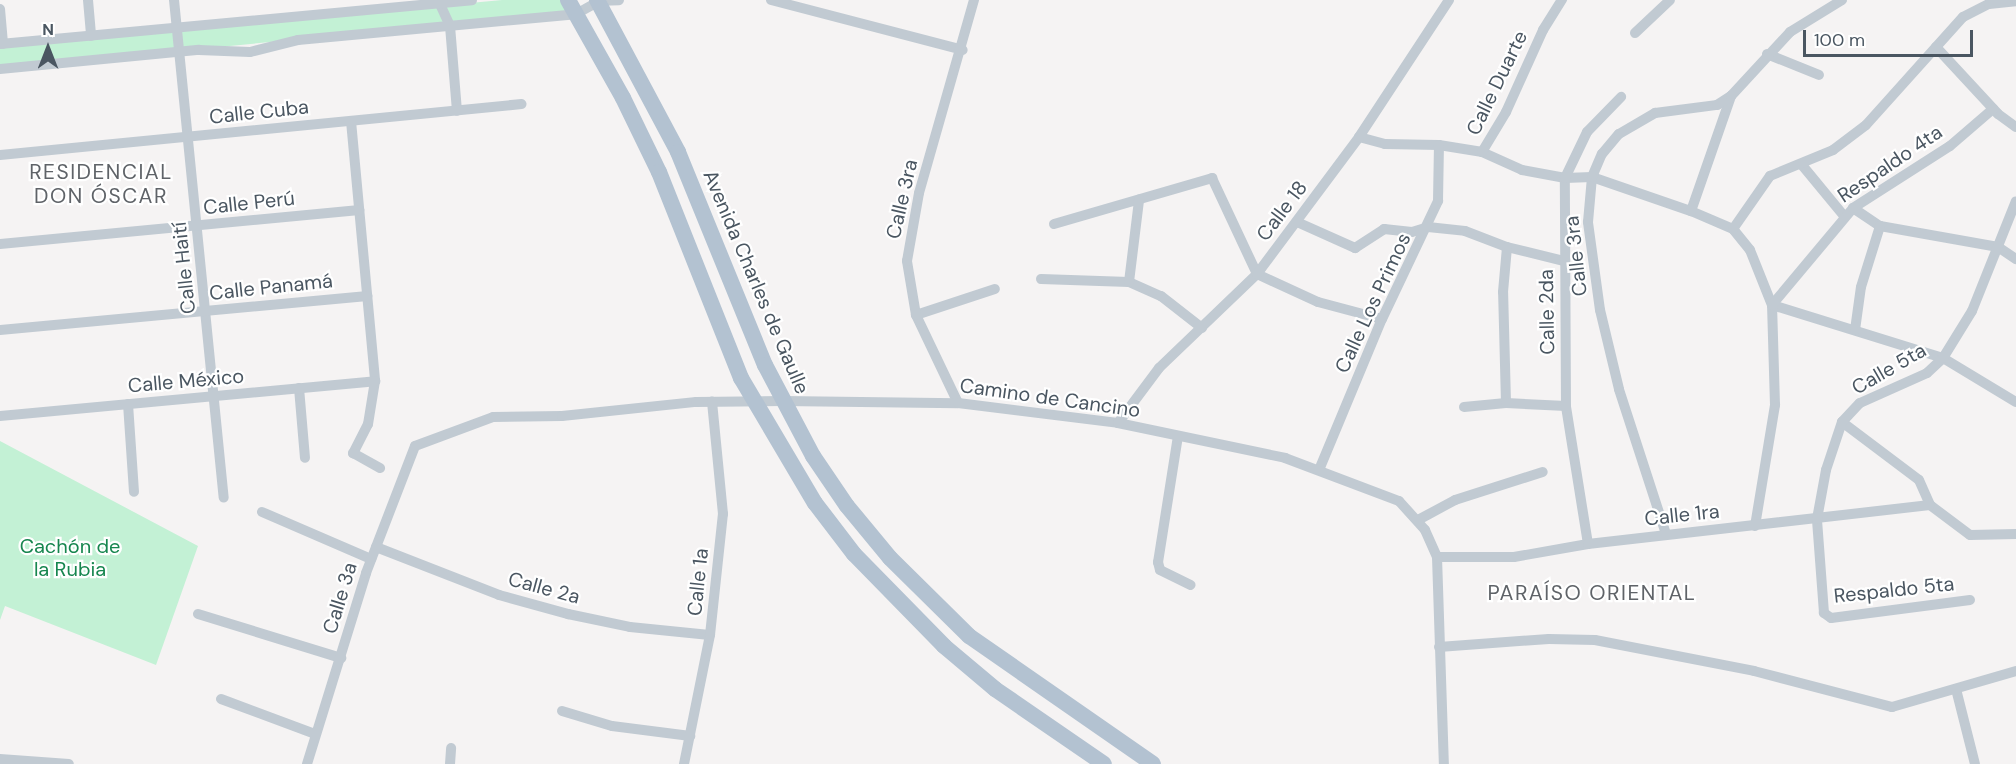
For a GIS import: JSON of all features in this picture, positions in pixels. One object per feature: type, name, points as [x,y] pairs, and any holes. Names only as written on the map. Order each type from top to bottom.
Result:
[{"type":"main road","name":"Avenida Charles de Gaulle","points":[[596,1],[678,152],[783,401],[847,506],[890,558],[937,605],[1000,660],[1153,764]]},
{"type":"main road","points":[[572,7],[659,172],[754,403],[815,503],[897,600],[995,689],[1104,764]]},
{"type":"street","points":[[87,0],[91,36]]},
{"type":"street","name":"Calle Haití","points":[[174,0],[224,497]]},
{"type":"street","points":[[0,9],[2,44],[440,1],[472,0]]},
{"type":"street","points":[[0,69],[178,51],[250,52],[298,40],[450,26],[572,7],[596,1],[620,0]]},
{"type":"street","points":[[771,0],[963,50]]},
{"type":"street","name":"Calle 3ra","points":[[958,403],[916,315],[906,261],[911,225],[963,50],[974,0]]},
{"type":"street","name":"Calle 18","points":[[1118,423],[1159,368],[1257,274],[1359,137],[1449,0]]},
{"type":"street","name":"Calle Duarte","points":[[1482,152],[1506,112],[1543,30],[1562,0]]},
{"type":"street","points":[[1635,33],[1670,0]]},
{"type":"street","name":"Calle 3ra","points":[[1666,534],[1619,389],[1600,310],[1588,222],[1592,177],[1602,154],[1619,134],[1655,113],[1717,105],[1731,96],[1767,54],[1790,32],[1842,0]]},
{"type":"street","points":[[440,1],[450,26],[457,111]]},
{"type":"street","points":[[1733,229],[1770,176],[1802,165],[1833,150],[1866,125],[1963,17],[1989,4],[2016,1]]},
{"type":"street","points":[[1936,47],[1993,109],[2016,127]]},
{"type":"street","points":[[1767,54],[1819,75]]},
{"type":"street","points":[[1691,211],[1731,96]]},
{"type":"street","name":"Calle 2da","points":[[1588,544],[1566,406],[1565,178],[1587,132],[1621,97]]},
{"type":"street","name":"Calle Cuba","points":[[0,155],[522,104]]},
{"type":"street","name":"Respaldo 4ta","points":[[1772,305],[1853,208],[1950,146],[1993,109]]},
{"type":"street","points":[[351,121],[375,381],[368,424],[353,453],[380,468]]},
{"type":"street","points":[[1359,137],[1385,144],[1439,146],[1482,152],[1522,170],[1565,178],[1592,177],[1691,211],[1733,229],[1750,250],[1772,305],[1775,405],[1755,526]]},
{"type":"street","name":"Calle Los Primos","points":[[1319,471],[1382,319],[1428,227],[1438,201],[1439,146]]},
{"type":"street","points":[[1802,165],[1844,216]]},
{"type":"street","points":[[1054,224],[1212,178],[1257,274],[1318,302],[1382,319]]},
{"type":"street","points":[[1129,282],[1139,200]]},
{"type":"street","name":"Calle 5ta","points":[[1824,613],[1818,519],[1826,471],[1842,423],[1860,403],[1927,373],[1943,358],[1972,311],[2016,201]]},
{"type":"street","points":[[1853,208],[1880,226],[1998,247],[2016,260]]},
{"type":"street","name":"Calle Perú","points":[[0,244],[359,210]]},
{"type":"street","points":[[1297,222],[1355,248],[1384,229],[1412,232],[1428,227],[1465,231],[1508,247],[1564,261]]},
{"type":"street","points":[[1855,330],[1861,286],[1880,226]]},
{"type":"street","points":[[1506,403],[1503,292],[1508,247]]},
{"type":"street","points":[[1041,279],[1129,282],[1161,296],[1202,328]]},
{"type":"street","points":[[916,315],[995,289]]},
{"type":"street","name":"Calle Panamá","points":[[0,330],[367,296]]},
{"type":"street","points":[[1772,305],[1943,358],[2016,402]]},
{"type":"street","name":"Calle México","points":[[0,416],[375,381]]},
{"type":"street","points":[[299,388],[304,458]]},
{"type":"street","name":"Camino de Cancino","points":[[415,446],[493,417],[562,416],[712,402],[958,403],[1118,423],[1286,458],[1399,501],[1418,520],[1437,557],[1444,764]]},
{"type":"street","name":"Calle 1a","points":[[684,764],[710,635],[723,514],[712,402]]},
{"type":"street","points":[[1464,406],[1506,403],[1566,406]]},
{"type":"street","points":[[128,404],[134,492]]},
{"type":"street","points":[[1842,423],[1919,480],[1930,505],[1970,535],[2016,534]]},
{"type":"street","points":[[1178,436],[1158,562],[1160,570],[1191,585]]},
{"type":"street","name":"Calle 3a","points":[[307,764],[371,559],[415,446]]},
{"type":"street","points":[[1418,520],[1455,500],[1543,472]]},
{"type":"street","name":"Calle 1ra","points":[[1437,557],[1514,557],[1666,534],[1930,505]]},
{"type":"street","points":[[262,512],[371,559]]},
{"type":"street","name":"Calle 2a","points":[[376,547],[499,595],[568,614],[630,627],[710,635]]},
{"type":"street","name":"Respaldo 5ta","points":[[1824,613],[1831,618],[1970,600]]},
{"type":"street","points":[[198,614],[341,658]]},
{"type":"street","points":[[1439,647],[1549,639],[1595,640],[1754,671],[1892,707],[2016,672]]},
{"type":"street","points":[[1956,689],[1975,764]]},
{"type":"street","points":[[221,699],[315,734]]},
{"type":"street","points":[[562,711],[612,726],[690,736]]},
{"type":"street","points":[[450,764],[451,748]]},
{"type":"street","points":[[0,759],[69,764]]},
{"type":"green space","points":[[502,0],[565,0],[573,13],[0,68],[0,47]]},
{"type":"green space","name":"Cachón de la Rubia","points":[[0,441],[198,546],[156,665],[5,606],[0,620]]},
{"type":"district","name":"RESIDENCIAL DON ÓSCAR","points":[[101,184]]},
{"type":"district","name":"PARAÍSO ORIENTAL","points":[[1592,593]]}]
